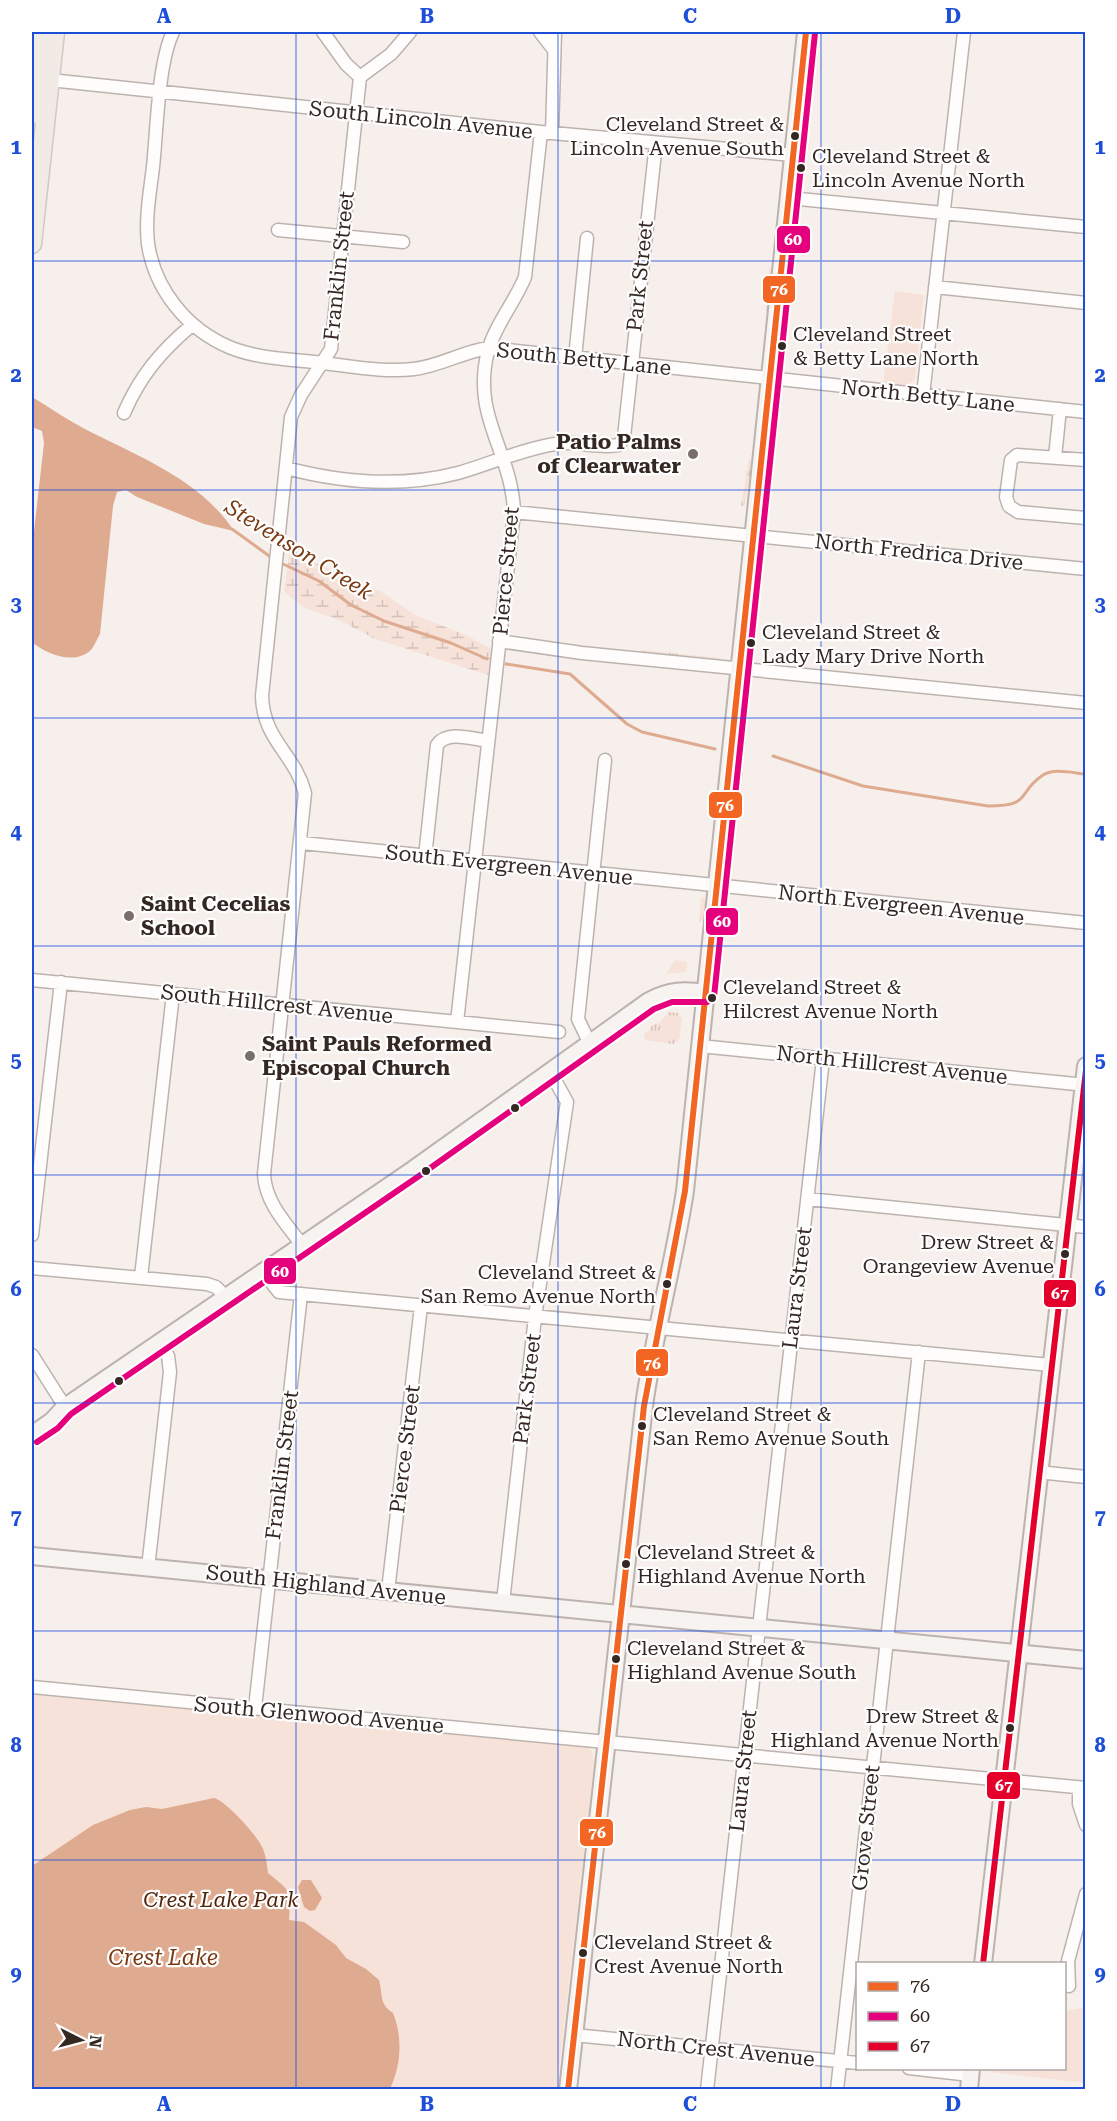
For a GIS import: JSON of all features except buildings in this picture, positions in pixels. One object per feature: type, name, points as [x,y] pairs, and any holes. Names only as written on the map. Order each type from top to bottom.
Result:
[{"type":"main road","points":[[32,244],[37,196],[32,162],[38,106],[37,32]]},
{"type":"main road","points":[[36,80],[43,57],[45,32]]},
{"type":"main road","points":[[36,80],[55,32]]},
{"type":"street","name":"South Betty Lane","points":[[173,32],[165,58],[147,215],[148,243],[163,288],[174,306],[192,325],[230,348],[262,356],[410,370],[444,363],[472,351],[488,348],[770,379]]},
{"type":"street","points":[[323,32],[346,64],[360,76],[389,56],[410,32]]},
{"type":"street","points":[[540,32],[554,50]]},
{"type":"street","name":"Pierce Street","points":[[457,1022],[514,512],[513,493],[486,414],[483,392],[488,348],[495,331],[516,299],[525,277],[547,133],[555,32]]},
{"type":"street","points":[[568,2090],[644,1406],[678,1237],[706,993],[806,32]]},
{"type":"street","points":[[923,395],[964,32]]},
{"type":"street","name":"Franklin Street","points":[[303,1246],[273,1205],[264,1188],[302,843],[305,793],[302,779],[266,727],[262,712],[277,547],[295,406],[331,350],[360,76]]},
{"type":"street","name":"South Lincoln Avenue","points":[[36,80],[547,133],[793,155]]},
{"type":"street","name":"Park Street","points":[[503,459],[557,443],[610,447],[619,445],[624,437],[656,142]]},
{"type":"street","points":[[789,198],[1086,227]]},
{"type":"street","points":[[278,230],[403,242]]},
{"type":"street","points":[[574,358],[588,238]]},
{"type":"street","points":[[935,287],[1086,303]]},
{"type":"street","points":[[124,413],[143,374],[158,356],[192,325]]},
{"type":"street","name":"North Betty Lane","points":[[770,379],[1086,412]]},
{"type":"street","points":[[1055,457],[1060,409]]},
{"type":"street","points":[[1086,460],[1021,454],[1014,457],[1010,464],[1006,502],[1018,512],[1086,518]]},
{"type":"street","points":[[286,468],[343,481],[380,483],[428,479],[503,459]]},
{"type":"street","name":"North Fredrica Drive","points":[[514,512],[1086,569]]},
{"type":"street","points":[[499,647],[740,668],[1086,703]]},
{"type":"street","points":[[424,856],[437,745],[449,736],[488,741]]},
{"type":"street","points":[[590,1044],[582,1032],[578,1019],[604,760]]},
{"type":"street","name":"South Evergreen Avenue","points":[[302,843],[717,886]]},
{"type":"street","name":"North Evergreen Avenue","points":[[717,886],[1086,923]]},
{"type":"street","name":"South Hillcrest Avenue","points":[[32,980],[559,1032]]},
{"type":"street","points":[[32,1235],[61,982]]},
{"type":"street","points":[[32,1436],[52,1421],[65,1407],[264,1273],[665,993],[681,990],[706,993]]},
{"type":"street","points":[[141,1277],[173,994]]},
{"type":"street","name":"North Hillcrest Avenue","points":[[700,1046],[1084,1084]]},
{"type":"street","name":"Laura Street","points":[[707,2090],[823,1059]]},
{"type":"street","points":[[983,1962],[1086,1066]]},
{"type":"street","name":"Park Street","points":[[503,1602],[536,1317],[567,1102],[551,1073]]},
{"type":"street","points":[[808,1199],[1086,1227]]},
{"type":"street","points":[[32,1268],[207,1284],[219,1289],[227,1298]]},
{"type":"street","points":[[264,1273],[279,1292],[1051,1365]]},
{"type":"street","name":"Franklin Street","points":[[255,1708],[301,1294]]},
{"type":"street","name":"Pierce Street","points":[[388,1591],[421,1306]]},
{"type":"street","points":[[148,1568],[170,1372],[168,1356],[161,1343]]},
{"type":"street","name":"Grove Street","points":[[837,2090],[919,1352]]},
{"type":"street","points":[[32,1355],[65,1407]]},
{"type":"street","points":[[32,1422],[44,1414],[65,1407]]},
{"type":"street","points":[[1038,1472],[1086,1477]]},
{"type":"street","name":"South Highland Avenue","points":[[32,1556],[1086,1660]]},
{"type":"street","name":"South Glenwood Avenue","points":[[32,1687],[1082,1788]]},
{"type":"street","points":[[1082,1788],[1079,1804],[1086,1825]]},
{"type":"street","points":[[1069,1986],[1068,1961],[1086,1894]]},
{"type":"street","name":"North Crest Avenue","points":[[574,2035],[856,2063]]},
{"type":"street","points":[[921,2070],[970,2078]]},
{"type":"green space","points":[[769,266],[774,270],[769,310],[766,313]]},
{"type":"green space","points":[[895,291],[924,295],[915,380],[905,387],[883,384]]},
{"type":"green space","points":[[775,414],[780,415],[776,446],[772,446]]},
{"type":"green space","points":[[749,458],[753,462],[744,506],[741,506]]},
{"type":"green space","points":[[769,465],[774,466],[771,496],[766,496]]},
{"type":"green space","points":[[289,555],[311,561],[380,591],[415,615],[466,635],[491,649],[488,675],[375,639],[341,621],[303,607],[284,592]]},
{"type":"green space","points":[[642,650],[720,658],[720,659],[643,654]]},
{"type":"green space","points":[[746,690],[751,691],[742,781],[737,777],[741,773],[748,705],[745,701]]},
{"type":"green space","points":[[701,898],[709,899],[707,919],[704,922],[699,922]]},
{"type":"green space","points":[[675,960],[687,962],[686,972],[666,974]]},
{"type":"green space","points":[[669,1012],[678,1013],[682,1019],[679,1040],[673,1044],[645,1040],[644,1034]]},
{"type":"green space","name":"Crest Lake Park","points":[[32,1692],[588,1747],[593,1753],[594,1764],[557,2089],[32,2089]]},
{"type":"green space","points":[[1085,2004],[1085,2083],[991,2072],[991,2070],[1066,2070],[1066,2011],[1082,2008]]},
{"type":"water","points":[[32,397],[186,483],[220,513],[234,531],[204,524],[137,497],[126,490],[117,492],[113,506],[100,634],[90,651],[76,657],[52,654],[32,642],[32,549],[44,443],[42,431],[32,427]]},
{"type":"water","name":"Crest Lake","points":[[214,1798],[233,1812],[260,1843],[268,1873],[288,1892],[289,1920],[304,1922],[336,1945],[346,1958],[366,1969],[379,1980],[383,2003],[393,2013],[398,2032],[397,2071],[390,2089],[32,2089],[32,1866],[93,1825],[130,1810],[146,1807],[162,1809]]},
{"type":"water","points":[[302,1880],[311,1880],[322,1898],[315,1910],[310,1911],[304,1907],[298,1887]]},
{"type":"waterway","name":"Stevenson Creek","points":[[232,529],[272,558]]},
{"type":"waterway","name":"Stevenson Creek","points":[[281,563],[319,581],[351,605],[384,621],[451,643],[487,659]]},
{"type":"waterway","name":"Stevenson Creek","points":[[506,664],[570,674],[627,724],[642,732],[715,749]]},
{"type":"waterway","name":"Stevenson Creek","points":[[773,756],[863,786],[988,806],[1012,804],[1018,801],[1029,787],[1047,773],[1064,771],[1086,774]]},
{"type":"transit line","name":"76","points":[[568,2090],[644,1406],[685,1191],[806,32]]},
{"type":"transit line","name":"60","points":[[37,1442],[58,1428],[71,1414],[419,1176],[654,1009],[672,1002],[707,1002],[714,997],[815,33]]},
{"type":"transit line","name":"67","points":[[983,1962],[1086,1070]]},
{"type":"place","name":"Cleveland Street & Lincoln Avenue South","points":[[795,136]]},
{"type":"place","name":"Cleveland Street & Lincoln Avenue North","points":[[801,168]]},
{"type":"place","name":"Cleveland Street & Betty Lane North","points":[[782,346]]},
{"type":"place","name":"Patio Palms of Clearwater","points":[[693,454]]},
{"type":"place","name":"Cleveland Street & Lady Mary Drive North","points":[[751,643]]},
{"type":"place","name":"Saint Cecelias School","points":[[129,916]]},
{"type":"place","name":"Cleveland Street & Hilcrest Avenue North","points":[[712,998]]},
{"type":"place","name":"Saint Pauls Reformed Episcopal Church","points":[[250,1056]]},
{"type":"place","name":"Drew Street & Orangeview Avenue","points":[[1065,1254]]},
{"type":"place","name":"Cleveland Street & San Remo Avenue North","points":[[667,1284]]},
{"type":"place","name":"Cleveland Street & San Remo Avenue South","points":[[642,1426]]},
{"type":"place","name":"Cleveland Street & Highland Avenue North","points":[[626,1564]]},
{"type":"place","name":"Cleveland Street & Highland Avenue South","points":[[616,1659]]},
{"type":"place","name":"Drew Street & Highland Avenue North","points":[[1010,1728]]},
{"type":"place","name":"Cleveland Street & Crest Avenue North","points":[[583,1953]]}]
